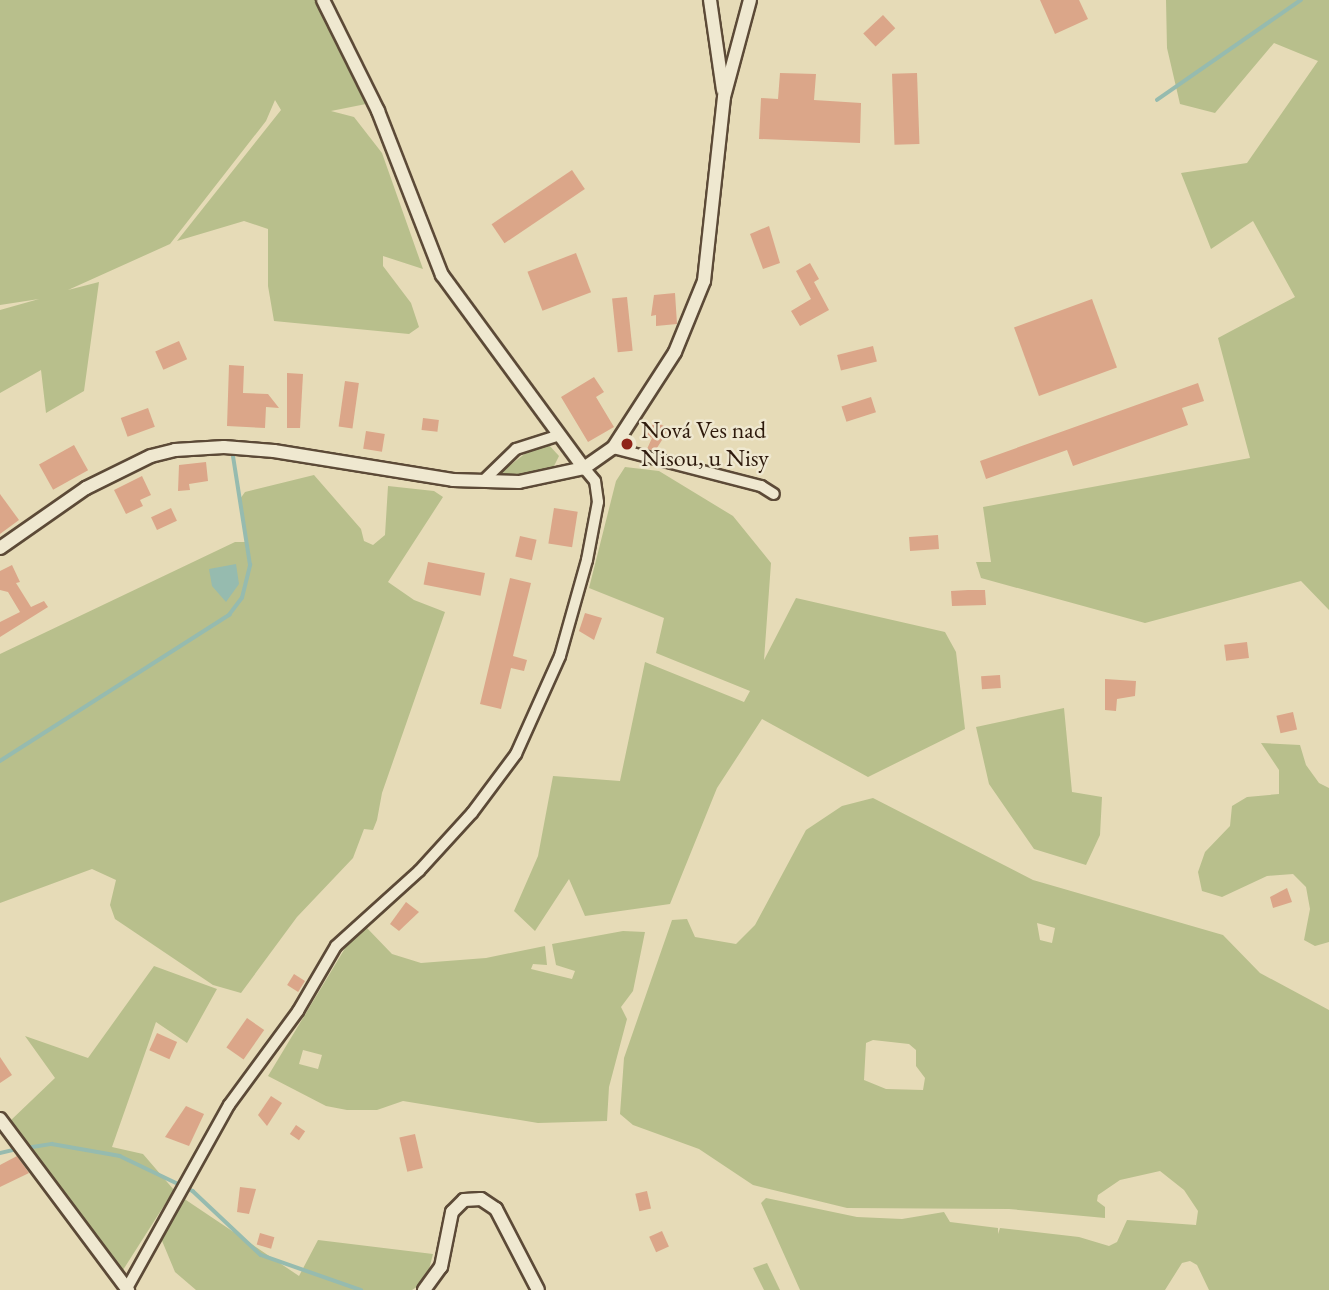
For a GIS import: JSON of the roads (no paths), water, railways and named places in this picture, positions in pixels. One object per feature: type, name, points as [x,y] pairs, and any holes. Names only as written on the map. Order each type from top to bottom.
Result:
[{"type":"street","points":[[0,1119],[4,1132],[127,1290],[166,1212],[229,1105],[298,1011],[336,946],[419,871],[472,813],[516,754],[560,656],[587,560],[598,502],[595,481],[442,275],[378,111],[323,0]]},
{"type":"street","points":[[710,0],[724,97]]},
{"type":"street","points":[[0,548],[86,488],[151,456],[195,447],[274,451],[483,481],[544,480],[584,468],[614,448],[675,352],[704,281],[724,97],[750,0]]},
{"type":"street","points":[[483,481],[516,449],[560,435]]},
{"type":"street","points":[[614,448],[761,486],[774,494]]},
{"type":"street","points":[[424,1290],[441,1267],[452,1212],[464,1200],[481,1199],[496,1209],[538,1290]]},
{"type":"water","points":[[236,564],[239,584],[226,602],[212,586],[209,569]]},
{"type":"waterway","points":[[1157,100],[1301,0]]},
{"type":"waterway","points":[[0,761],[229,615],[242,598],[250,565],[233,456]]},
{"type":"waterway","points":[[26,1148],[52,1144],[120,1156],[193,1191],[261,1255],[361,1290]]},
{"type":"waterway","points":[[0,1153],[18,1149]]},
{"type":"place","name":"Nová Ves nad Nisou, u Nisy","points":[[627,444]]}]
